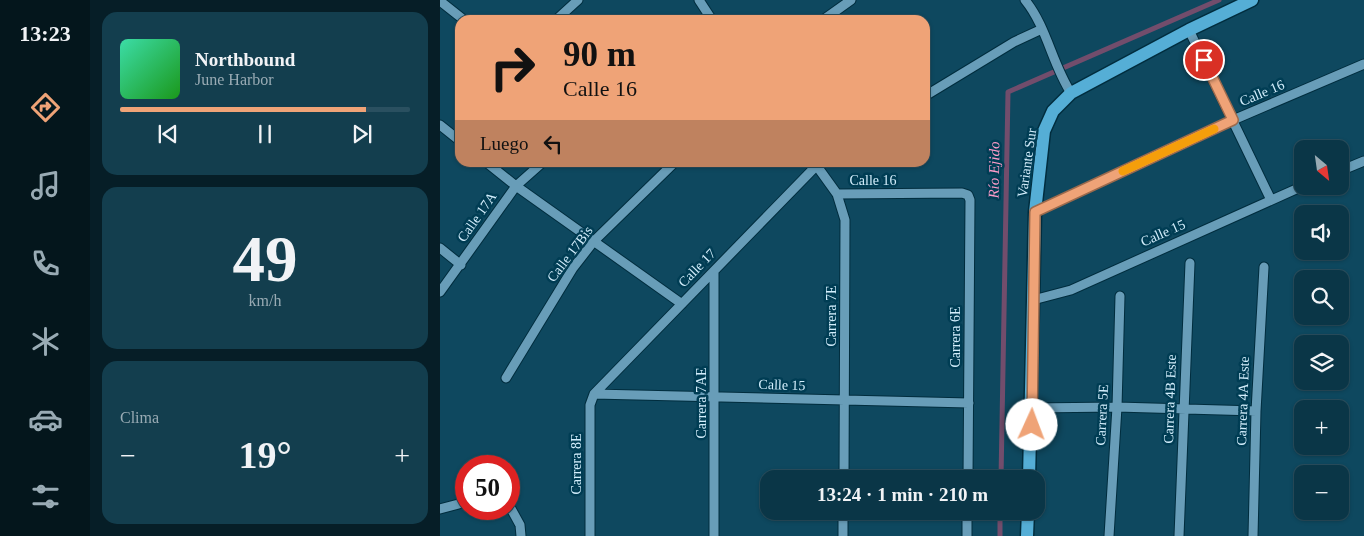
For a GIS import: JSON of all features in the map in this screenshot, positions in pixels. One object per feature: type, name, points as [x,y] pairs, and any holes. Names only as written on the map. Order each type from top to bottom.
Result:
[{"type":"main road","name":"Variante Sur","points":[[1029,470],[1035,212],[1044,131],[1053,111],[1071,93],[1189,30],[1252,0]]},
{"type":"main road","points":[[1027,536],[1028,520]]},
{"type":"street","points":[[562,15],[578,0]]},
{"type":"street","points":[[699,0],[708,15]]},
{"type":"street","points":[[830,15],[851,0]]},
{"type":"street","points":[[1024,0],[1034,12],[1062,79],[1071,93]]},
{"type":"street","points":[[440,1],[458,15]]},
{"type":"street","points":[[930,93],[1014,42],[1042,29]]},
{"type":"street","points":[[1189,30],[1271,200]]},
{"type":"street","name":"Calle 16","points":[[1035,212],[1233,120],[1364,64]]},
{"type":"street","points":[[440,125],[455,137]]},
{"type":"street","points":[[1349,167],[1364,161]]},
{"type":"street","points":[[492,167],[516,186],[682,304]]},
{"type":"street","name":"Calle 17A","points":[[440,292],[516,186],[537,167]]},
{"type":"street","name":"Calle 17Bis","points":[[506,378],[573,268],[594,241],[670,167]]},
{"type":"street","name":"Calle 17","points":[[594,394],[813,167]]},
{"type":"street","name":"Carrera 7E","points":[[820,167],[838,194],[845,220],[844,470]]},
{"type":"street","name":"Calle 15","points":[[1033,300],[1071,290],[1294,190]]},
{"type":"street","name":"Calle 16","points":[[838,194],[962,193],[968,195]]},
{"type":"street","name":"Carrera 6E","points":[[968,195],[970,200],[968,470]]},
{"type":"street","points":[[440,248],[461,265]]},
{"type":"street","name":"Carrera 4B Este","points":[[1179,536],[1190,263]]},
{"type":"street","name":"Carrera 4A Este","points":[[1253,536],[1256,411],[1264,266]]},
{"type":"street","name":"Carrera 7AE","points":[[714,271],[714,536]]},
{"type":"street","name":"Carrera 5E","points":[[1109,536],[1117,407],[1120,296]]},
{"type":"street","name":"Calle 15","points":[[594,394],[969,403]]},
{"type":"street","name":"Carrera 8E","points":[[590,536],[590,405],[594,394]]},
{"type":"street","points":[[1032,408],[1117,407],[1256,411]]},
{"type":"street","points":[[440,509],[455,505]]},
{"type":"street","points":[[517,520],[520,525],[521,536]]},
{"type":"street","points":[[843,520],[843,536]]},
{"type":"street","points":[[967,520],[967,536]]},
{"type":"waterway","name":"Río Ejido","points":[[1001,470],[1008,92],[1219,0]]},
{"type":"waterway","name":"Río Ejido","points":[[1000,520],[1000,536]]},
{"type":"slow traffic","points":[[1123,171],[1214,129]]},
{"type":"route","points":[[1032,425],[1035,212],[1233,120],[1204,60]]}]
